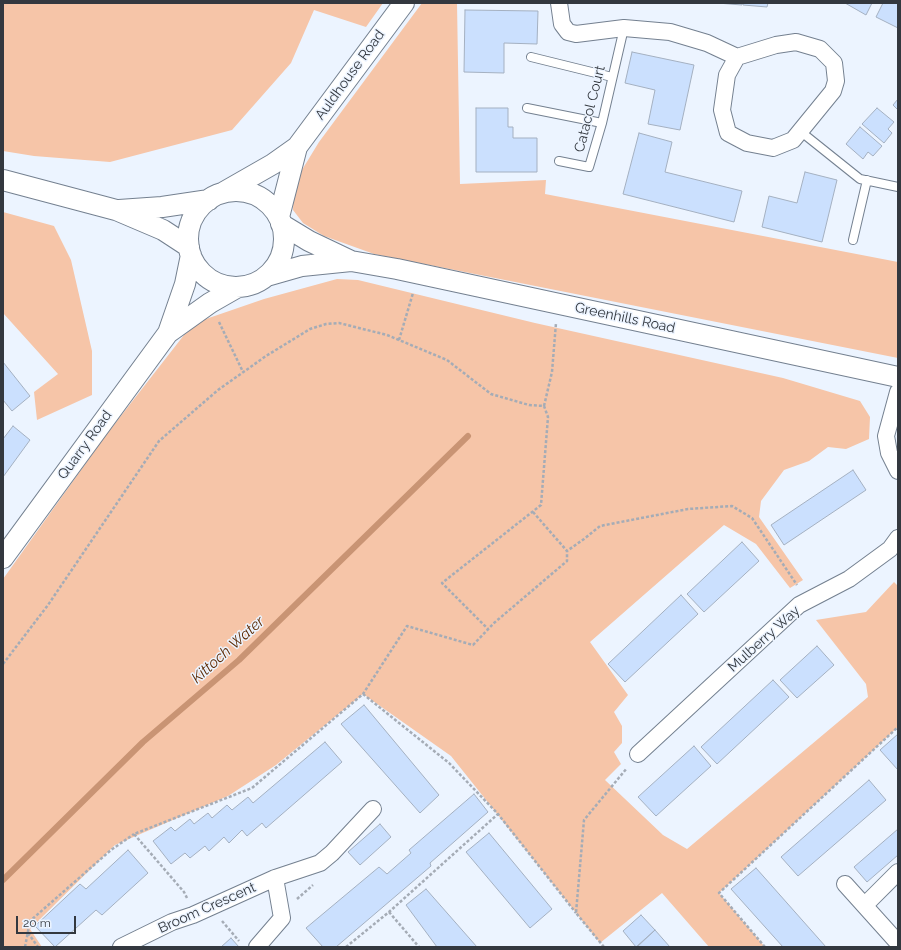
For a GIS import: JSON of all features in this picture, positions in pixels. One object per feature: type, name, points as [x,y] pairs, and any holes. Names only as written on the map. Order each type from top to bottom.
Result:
[{"type":"street","name":"Auldhouse Road","points":[[216,196],[270,166],[297,147],[404,3]]},
{"type":"street","points":[[559,3],[562,24],[568,32],[584,34],[624,28],[670,32],[707,43],[737,57],[776,45],[796,42],[820,49],[834,63],[836,81],[833,91],[793,140],[773,148],[747,143],[728,133],[722,110],[728,75],[737,57]]},
{"type":"street","name":"Auldhouse Road","points":[[280,220],[297,147]]},
{"type":"street","points":[[3,180],[116,210],[163,230],[190,251]]},
{"type":"street","points":[[116,210],[162,207],[239,191],[255,195],[269,204],[280,220],[284,232],[284,248],[278,264],[267,276],[253,284],[238,287],[222,285],[209,278],[198,268],[190,251],[188,239],[191,224],[198,210],[216,196]]},
{"type":"street","name":"Greenhills Road","points":[[280,220],[309,241],[351,261],[418,273],[898,377]]},
{"type":"street","name":"Quarry Road","points":[[168,333],[184,284],[190,251]]},
{"type":"street","name":"Greenhills Road","points":[[267,276],[302,266],[351,261]]},
{"type":"street","name":"Quarry Road","points":[[3,558],[168,333],[210,302],[238,287]]},
{"type":"street","points":[[898,392],[886,436],[889,453],[898,472]]},
{"type":"street","name":"Mulberry Way","points":[[638,754],[799,606],[849,579],[890,549],[898,538]]},
{"type":"street","name":"Broom Crescent","points":[[121,947],[140,943],[172,922],[193,915],[275,878],[320,863],[332,853],[373,809]]},
{"type":"street","points":[[865,905],[898,872]]},
{"type":"street","name":"Broom Crescent","points":[[257,947],[282,918],[275,878]]},
{"type":"street","points":[[845,884],[898,943]]},
{"type":"lane","name":"Catacol Court","points":[[559,161],[589,166],[602,123],[624,28]]},
{"type":"lane","points":[[531,57],[612,77]]},
{"type":"lane","points":[[526,108],[602,123]]},
{"type":"lane","points":[[800,131],[860,179],[898,187]]},
{"type":"lane","points":[[853,240],[867,180]]},
{"type":"path","points":[[399,340],[418,273]]},
{"type":"path","points":[[210,302],[243,372]]},
{"type":"path","points":[[488,630],[442,583],[541,505],[548,417],[544,406],[552,372],[553,346],[558,304]]},
{"type":"path","points":[[3,664],[48,605],[159,441],[192,411],[243,372],[310,329],[326,324],[339,323],[399,340],[447,360],[491,394],[528,405],[544,406]]},
{"type":"path","points":[[567,550],[600,526],[688,509],[732,506],[752,518],[808,601]]},
{"type":"path","points":[[25,947],[30,921],[111,850],[134,834],[252,788],[363,694],[407,626],[473,645],[567,561],[567,550],[533,512]]},
{"type":"path","points":[[363,694],[450,763],[498,814],[604,947]]},
{"type":"path","points":[[765,947],[719,893],[898,727]]},
{"type":"path","points":[[576,913],[584,820],[638,754]]},
{"type":"path","points":[[346,947],[389,912],[498,814]]},
{"type":"path","points":[[134,834],[184,892],[193,915]]},
{"type":"path","points":[[210,907],[244,947]]},
{"type":"path","points":[[389,912],[419,947]]},
{"type":"path","points":[[28,932],[38,947]]},
{"type":"shaded area","points":[[3,3],[383,3],[366,27],[314,10],[291,63],[232,130],[110,162],[34,156],[3,151]]},
{"type":"shaded area","points":[[422,3],[457,3],[460,184],[546,180],[545,194],[898,262],[898,358],[374,254],[324,236],[303,223],[293,210],[294,183],[319,142]]},
{"type":"shaded area","points":[[3,212],[54,226],[71,260],[92,351],[92,395],[37,420],[34,392],[58,374],[3,313]]},
{"type":"shaded area","points":[[337,279],[358,280],[535,323],[783,378],[860,401],[870,417],[869,439],[846,449],[828,447],[809,461],[784,470],[761,501],[759,517],[803,580],[790,588],[756,544],[724,525],[590,642],[628,695],[614,712],[622,726],[622,743],[614,752],[621,764],[605,780],[663,835],[687,849],[868,697],[866,684],[816,620],[866,612],[894,582],[898,586],[898,727],[719,893],[765,947],[709,947],[662,893],[600,943],[451,756],[363,694],[276,765],[228,796],[115,845],[30,929],[42,947],[3,947],[3,579],[106,435],[184,335],[203,320],[264,299]]},
{"type":"building","points":[[717,3],[742,3],[742,5]]},
{"type":"building","points":[[743,3],[768,3],[767,7],[743,5]]},
{"type":"building","points":[[845,3],[872,3],[866,15]]},
{"type":"building","points":[[883,3],[898,3],[898,28],[876,17]]},
{"type":"building","points":[[465,10],[538,11],[537,44],[504,43],[504,73],[464,72]]},
{"type":"building","points":[[632,52],[694,65],[680,130],[648,124],[655,90],[625,83]]},
{"type":"building","points":[[898,99],[898,110],[893,105]]},
{"type":"building","points":[[476,108],[508,108],[508,127],[513,127],[513,138],[537,138],[537,172],[476,172]]},
{"type":"building","points":[[877,108],[894,122],[888,129],[892,133],[884,143],[862,124]]},
{"type":"building","points":[[860,127],[882,146],[873,156],[868,152],[863,159],[846,144]]},
{"type":"building","points":[[639,133],[672,142],[665,172],[742,191],[734,222],[623,194]]},
{"type":"building","points":[[805,172],[837,180],[822,242],[762,227],[769,196],[797,203]]},
{"type":"building","points":[[3,362],[30,396],[12,411],[3,400]]},
{"type":"building","points":[[13,426],[30,440],[3,477],[3,439]]},
{"type":"building","points":[[853,470],[866,490],[784,545],[771,525]]},
{"type":"building","points":[[742,542],[759,561],[704,612],[687,594]]},
{"type":"building","points":[[681,595],[698,614],[625,682],[608,664]]},
{"type":"building","points":[[817,646],[834,665],[797,698],[780,680]]},
{"type":"building","points":[[773,680],[789,697],[717,764],[701,747]]},
{"type":"building","points":[[364,705],[439,795],[420,813],[341,724]]},
{"type":"building","points":[[898,734],[898,770],[880,750]]},
{"type":"building","points":[[325,742],[342,762],[266,828],[262,823],[247,836],[242,830],[229,843],[224,837],[209,851],[205,846],[190,858],[185,853],[171,864],[153,841],[171,827],[175,831],[190,819],[194,824],[208,813],[212,818],[227,805],[232,810],[248,797],[253,803]]},
{"type":"building","points":[[694,746],[711,766],[656,816],[638,797]]},
{"type":"building","points":[[869,780],[886,800],[798,876],[781,857]]},
{"type":"building","points":[[474,794],[488,812],[430,863],[431,866],[336,947],[323,947],[306,928],[379,867],[387,874],[411,853],[409,850]]},
{"type":"building","points":[[380,824],[391,837],[360,865],[348,852]]},
{"type":"building","points":[[898,829],[898,855],[867,882],[854,867]]},
{"type":"building","points":[[489,833],[552,909],[530,928],[466,852]]},
{"type":"building","points":[[128,850],[148,873],[102,915],[96,910],[55,947],[35,926],[80,884],[86,889]]},
{"type":"building","points":[[756,868],[826,947],[783,947],[731,889]]},
{"type":"building","points":[[426,889],[477,947],[437,947],[406,905]]},
{"type":"building","points":[[641,915],[655,930],[636,947],[623,931]]},
{"type":"building","points":[[655,930],[670,947],[637,947]]},
{"type":"building","points":[[231,938],[239,947],[221,947]]},
{"type":"waterway","name":"Kittoch Water","points":[[3,880],[143,742],[239,660],[468,436]]}]
